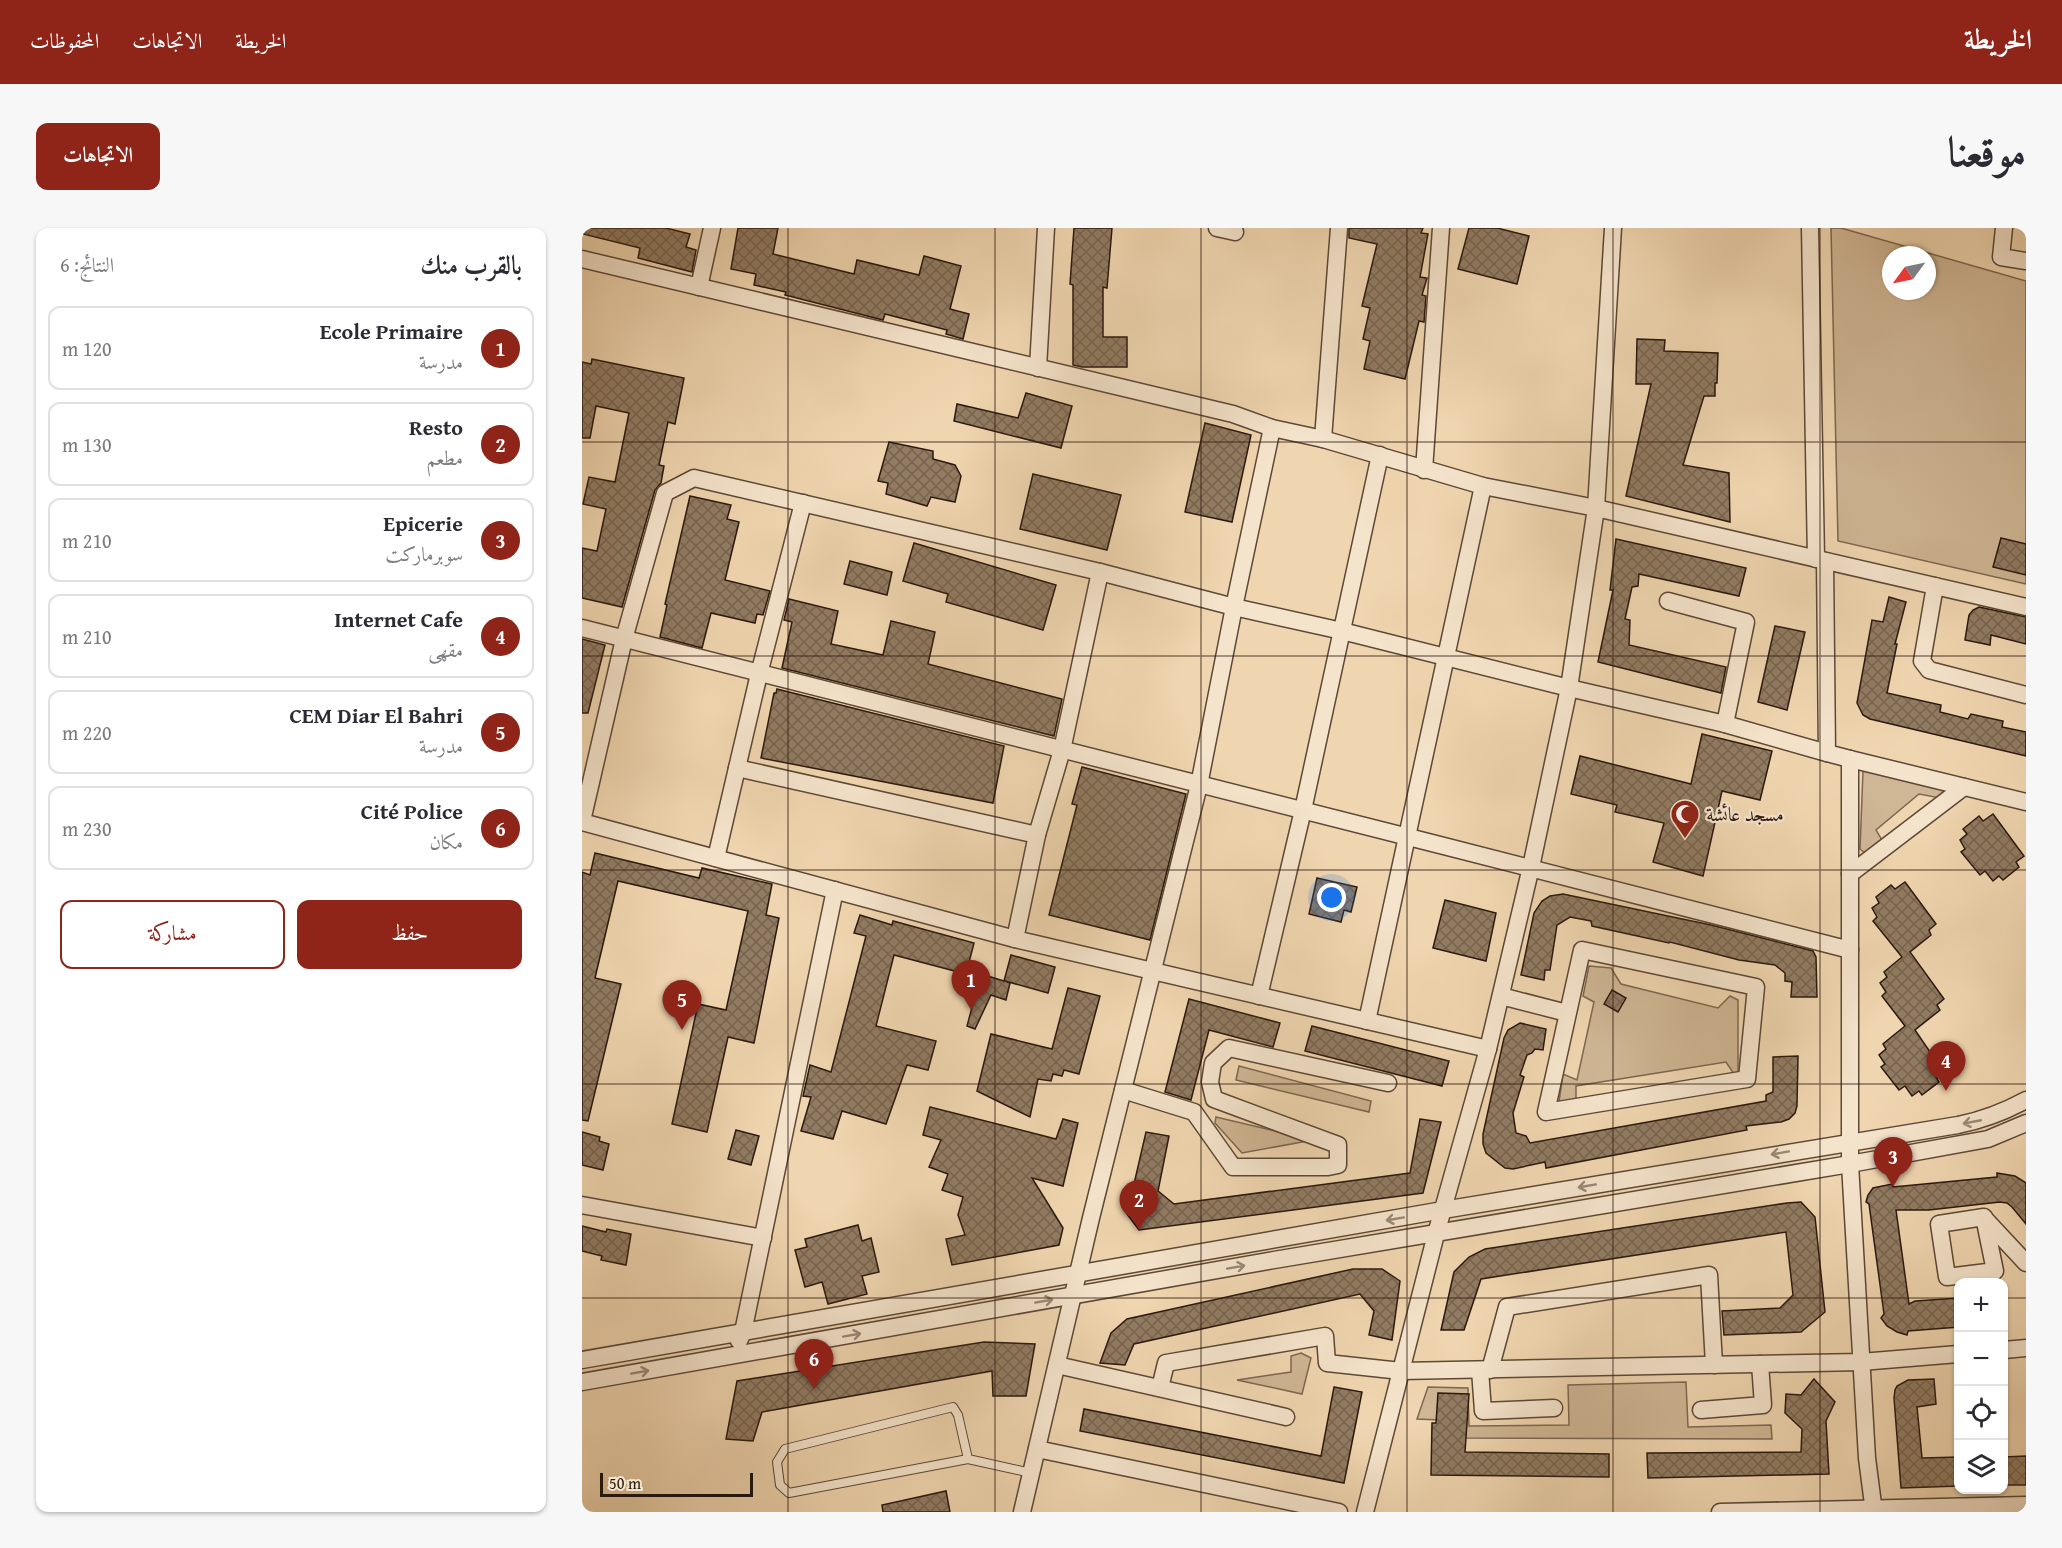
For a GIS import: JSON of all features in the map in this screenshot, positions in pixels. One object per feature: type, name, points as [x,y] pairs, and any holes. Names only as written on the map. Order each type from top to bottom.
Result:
[{"type":"street","points":[[699,287],[712,228]]},
{"type":"street","points":[[1038,368],[1046,228]]},
{"type":"street","points":[[1217,228],[1235,232]]},
{"type":"street","points":[[1323,439],[1339,228]]},
{"type":"street","points":[[1424,470],[1441,228]]},
{"type":"street","points":[[1365,1512],[1436,1234],[1488,1049],[1531,867],[1569,688],[1596,508],[1613,228]]},
{"type":"street","points":[[1810,228],[1827,753]]},
{"type":"street","points":[[2004,228],[2001,257],[2026,261]]},
{"type":"street","points":[[582,259],[1233,414],[1272,428],[1323,439],[1484,486],[1596,508],[2026,607]]},
{"type":"street","points":[[1022,1512],[1199,785],[1272,428]]},
{"type":"street","points":[[1259,996],[1303,810],[1380,455]]},
{"type":"street","points":[[1488,1049],[1015,939],[582,821],[624,639],[666,494],[694,478],[1100,572],[1234,608],[1341,631],[1725,724],[1850,759],[2026,802]]},
{"type":"street","points":[[1366,1021],[1484,486]]},
{"type":"street","points":[[716,858],[759,674],[803,503]]},
{"type":"street","points":[[1015,939],[1037,835],[1062,750],[1100,572]]},
{"type":"street","points":[[1935,586],[1922,661],[1929,670],[2026,695]]},
{"type":"street","points":[[1668,602],[1746,622],[1725,724]]},
{"type":"street","points":[[582,628],[1531,867],[1850,950]]},
{"type":"street","points":[[1850,759],[1850,1164],[1867,1458],[1873,1511]]},
{"type":"street","points":[[737,768],[1037,835]]},
{"type":"street","points":[[1850,874],[1964,787]]},
{"type":"street","points":[[733,1355],[744,1332],[835,890]]},
{"type":"street","points":[[1581,950],[1756,987],[1747,1079],[1546,1112],[1567,1013],[1581,950]]},
{"type":"street","points":[[1501,996],[1567,1013]]},
{"type":"street","points":[[1214,1099],[1210,1082],[1213,1063],[1229,1048],[1388,1083]]},
{"type":"street","points":[[1124,1090],[1194,1112],[1233,1167],[1328,1167],[1338,1165],[1338,1145],[1214,1099]]},
{"type":"street","points":[[1194,1112],[1214,1099]]},
{"type":"street","points":[[582,1360],[1443,1210],[1983,1120],[2026,1100]]},
{"type":"street","points":[[582,1382],[1850,1164],[1988,1139],[2026,1123]]},
{"type":"street","points":[[582,1205],[763,1238]]},
{"type":"street","points":[[1984,1217],[2026,1263]]},
{"type":"street","points":[[1554,1408],[1483,1411],[1485,1370],[1507,1307],[1709,1275],[1714,1365]]},
{"type":"street","points":[[1160,1388],[1166,1363],[1325,1336],[1328,1363],[1401,1371],[1861,1362],[1954,1354]]},
{"type":"street","points":[[2008,1350],[2026,1348]]},
{"type":"street","points":[[1701,1410],[1763,1405],[1760,1364]]},
{"type":"street","points":[[1057,1365],[1286,1417]]},
{"type":"street","points":[[1037,1449],[1340,1512]]},
{"type":"street","points":[[1720,1512],[1873,1511],[2026,1505]]},
{"type":"lane","points":[[968,1459],[958,1414],[953,1407],[785,1449],[777,1462],[780,1485],[789,1493],[968,1459],[1031,1473]]},
{"type":"shaded area","points":[[1831,228],[1841,228],[1904,246],[1882,246],[1882,300],[1936,300],[1936,255],[2026,281],[2026,584],[1838,541]]},
{"type":"shaded area","points":[[1863,771],[1945,787],[1940,798],[1919,794],[1876,830],[1882,840],[1866,854],[1860,849]]},
{"type":"shaded area","points":[[1589,966],[1611,968],[1621,984],[1718,1008],[1730,996],[1738,1000],[1738,1073],[1734,1074],[1726,1062],[1576,1086],[1576,1100],[1559,1102],[1563,1074],[1577,1080],[1594,1002],[1583,996]]},
{"type":"shaded area","points":[[1239,1066],[1371,1101],[1369,1112],[1236,1080]]},
{"type":"shaded area","points":[[1216,1117],[1313,1140],[1242,1153],[1215,1123]]},
{"type":"shaded area","points":[[1301,1353],[1311,1358],[1302,1394],[1237,1380],[1291,1372],[1291,1356]]},
{"type":"shaded area","points":[[1686,1382],[1688,1427],[1771,1425],[1772,1439],[1465,1438],[1463,1421],[1417,1419],[1428,1387],[1468,1388],[1469,1426],[1569,1425],[1568,1385]]},
{"type":"building","points":[[583,228],[666,228],[690,234],[686,247],[696,250],[692,272],[638,258],[640,248],[583,234]]},
{"type":"building","points":[[738,228],[778,228],[773,254],[854,274],[857,260],[919,275],[924,256],[961,266],[950,309],[969,314],[963,339],[946,334],[947,330],[885,314],[883,320],[754,285],[756,274],[731,269]]},
{"type":"building","points":[[1074,228],[1112,228],[1107,288],[1103,287],[1103,337],[1127,337],[1127,367],[1073,365],[1073,285],[1070,284]]},
{"type":"building","points":[[1349,228],[1423,228],[1421,233],[1428,234],[1420,277],[1427,278],[1422,295],[1426,296],[1424,322],[1419,321],[1405,379],[1364,369],[1370,341],[1363,339],[1370,308],[1362,306],[1377,244],[1349,238]]},
{"type":"building","points":[[1469,228],[1497,228],[1529,236],[1517,284],[1458,269]]},
{"type":"building","points":[[1637,339],[1665,340],[1664,351],[1718,353],[1715,396],[1704,396],[1683,465],[1729,473],[1730,522],[1626,496],[1651,384],[1636,384]]},
{"type":"building","points":[[592,359],[684,378],[675,424],[668,422],[659,465],[664,466],[661,483],[655,490],[622,607],[582,598],[582,548],[597,551],[606,509],[583,504],[589,477],[615,482],[629,413],[596,406],[590,438],[582,438],[582,362],[591,364]]},
{"type":"building","points":[[1026,393],[1072,406],[1061,448],[954,421],[957,404],[1018,418]]},
{"type":"building","points":[[1205,423],[1251,435],[1232,522],[1185,512]]},
{"type":"building","points":[[889,442],[933,451],[933,459],[955,465],[961,476],[955,502],[931,497],[927,506],[886,494],[888,483],[878,481]]},
{"type":"building","points":[[1033,474],[1121,495],[1107,550],[1020,529]]},
{"type":"building","points":[[690,496],[731,505],[727,519],[739,522],[725,580],[770,591],[763,615],[757,614],[755,623],[711,613],[702,648],[660,637],[667,605],[665,604]]},
{"type":"building","points":[[2001,538],[2026,544],[2026,575],[1993,567]]},
{"type":"building","points":[[1616,539],[1746,568],[1739,596],[1639,574],[1638,586],[1632,587],[1625,619],[1630,620],[1629,645],[1726,667],[1721,693],[1598,662],[1613,590],[1610,590]]},
{"type":"building","points":[[914,543],[1056,585],[1043,630],[946,602],[948,594],[903,581]]},
{"type":"building","points":[[850,561],[892,572],[887,595],[844,584]]},
{"type":"building","points":[[1889,597],[1906,602],[1895,644],[1897,644],[1887,693],[1941,705],[1940,712],[1968,719],[1971,714],[2003,721],[2002,727],[2026,732],[2026,756],[1870,719],[1863,715],[1857,703],[1872,620],[1883,622]]},
{"type":"building","points":[[789,599],[838,611],[831,644],[883,655],[891,621],[935,632],[928,664],[1062,699],[1054,736],[782,668],[792,622],[784,620]]},
{"type":"building","points":[[1979,607],[2026,617],[2026,644],[1991,635],[1990,645],[1965,640],[1969,615]]},
{"type":"building","points":[[1775,626],[1805,632],[1787,710],[1758,702]]},
{"type":"building","points":[[582,639],[605,645],[588,713],[582,713]]},
{"type":"building","points":[[777,689],[1004,746],[993,803],[761,758],[774,693]]},
{"type":"building","points":[[1702,734],[1772,751],[1760,800],[1722,791],[1703,876],[1653,862],[1664,823],[1615,812],[1617,805],[1571,794],[1580,756],[1691,784]]},
{"type":"building","points":[[1082,767],[1186,794],[1150,940],[1049,915],[1077,805],[1072,804]]},
{"type":"building","points":[[1993,814],[2024,856],[2016,862],[2019,867],[2003,880],[1999,876],[1993,881],[1985,871],[1980,875],[1961,852],[1965,849],[1960,840],[1967,834],[1963,829],[1979,816],[1983,821]]},
{"type":"building","points":[[595,853],[699,878],[702,868],[772,884],[766,915],[779,918],[754,1043],[728,1037],[707,1132],[672,1124],[698,1004],[726,1010],[748,911],[618,881],[595,978],[621,984],[588,1121],[582,1120],[582,872],[590,875]]},
{"type":"building","points":[[1317,878],[1357,887],[1351,912],[1344,910],[1341,922],[1309,914]]},
{"type":"building","points":[[1905,882],[1936,924],[1929,930],[1931,935],[1910,952],[1944,999],[1937,1005],[1940,1010],[1915,1030],[1943,1071],[1936,1077],[1939,1082],[1922,1095],[1919,1091],[1912,1096],[1905,1086],[1899,1090],[1881,1067],[1885,1064],[1879,1055],[1886,1049],[1883,1044],[1905,1026],[1882,996],[1886,992],[1880,983],[1887,977],[1884,972],[1902,957],[1873,921],[1877,917],[1872,908],[1879,903],[1876,897],[1891,885],[1895,889]]},
{"type":"building","points":[[1563,894],[1711,925],[1813,951],[1816,957],[1817,997],[1791,997],[1792,982],[1785,981],[1785,973],[1775,965],[1739,960],[1670,942],[1592,926],[1591,921],[1570,917],[1557,925],[1550,970],[1545,970],[1544,980],[1521,975],[1534,913],[1542,901],[1550,896]]},
{"type":"building","points":[[1445,900],[1496,913],[1486,961],[1433,948]]},
{"type":"building","points":[[860,915],[892,925],[893,921],[974,943],[966,974],[894,955],[876,1026],[936,1041],[928,1070],[907,1065],[886,1124],[842,1111],[833,1139],[801,1131],[811,1097],[803,1096],[810,1065],[831,1072],[866,936],[854,933]]},
{"type":"building","points":[[1011,955],[1055,967],[1048,993],[1005,981],[1010,983],[1006,1000],[991,995],[975,1029],[967,1026],[981,974],[1004,981]]},
{"type":"building","points":[[1068,988],[1100,996],[1079,1074],[1064,1070],[1062,1076],[1053,1074],[1051,1081],[1038,1079],[1030,1117],[977,1091],[991,1034],[1052,1049]]},
{"type":"building","points":[[1612,990],[1626,998],[1618,1012],[1604,1004]]},
{"type":"building","points":[[1189,999],[1280,1023],[1273,1047],[1209,1030],[1191,1100],[1165,1092]]},
{"type":"building","points":[[1520,1023],[1546,1029],[1543,1050],[1535,1049],[1527,1055],[1520,1075],[1524,1077],[1513,1113],[1516,1133],[1526,1136],[1530,1143],[1766,1101],[1766,1095],[1773,1092],[1773,1057],[1798,1056],[1795,1113],[1789,1119],[1781,1122],[1746,1126],[1747,1130],[1546,1168],[1545,1162],[1513,1169],[1505,1168],[1486,1153],[1483,1134],[1504,1038],[1508,1030]]},
{"type":"building","points":[[1312,1026],[1449,1061],[1442,1086],[1305,1051]]},
{"type":"building","points":[[930,1107],[1056,1139],[1063,1119],[1078,1123],[1063,1186],[1032,1178],[1063,1228],[1059,1245],[952,1265],[946,1239],[965,1235],[958,1215],[963,1197],[942,1190],[948,1174],[929,1167],[941,1140],[923,1135]]},
{"type":"building","points":[[1420,1119],[1441,1122],[1423,1193],[1139,1230],[1127,1214],[1146,1132],[1169,1136],[1158,1191],[1174,1204],[1410,1173]]},
{"type":"building","points":[[736,1130],[759,1136],[751,1165],[728,1159]]},
{"type":"building","points":[[582,1132],[600,1137],[599,1141],[609,1144],[603,1170],[582,1165]]},
{"type":"building","points":[[1997,1173],[2015,1176],[2026,1183],[2026,1224],[2012,1207],[2000,1202],[1929,1210],[1896,1210],[1909,1304],[1915,1301],[1954,1298],[1954,1327],[1908,1331],[1907,1335],[1887,1326],[1881,1318],[1884,1314],[1869,1204],[1866,1202],[1873,1188],[1892,1184],[1893,1187],[1997,1177]]},
{"type":"building","points":[[1801,1202],[1815,1217],[1825,1312],[1801,1332],[1724,1335],[1722,1311],[1780,1308],[1793,1295],[1786,1232],[1481,1279],[1464,1330],[1441,1330],[1454,1272],[1469,1257],[1485,1249]]},
{"type":"building","points":[[858,1225],[862,1241],[871,1238],[879,1272],[862,1276],[867,1294],[828,1304],[822,1282],[805,1287],[795,1250],[807,1247],[805,1239]]},
{"type":"building","points":[[582,1226],[606,1232],[607,1229],[631,1234],[626,1265],[601,1260],[602,1256],[582,1251]]},
{"type":"building","points":[[1353,1269],[1382,1269],[1400,1281],[1392,1340],[1369,1335],[1374,1311],[1360,1294],[1134,1344],[1125,1365],[1100,1363],[1111,1333],[1127,1319]]},
{"type":"building","points":[[984,1342],[1035,1344],[1026,1396],[993,1396],[992,1371],[762,1412],[753,1441],[726,1439],[737,1381]]},
{"type":"building","points":[[1814,1379],[1835,1402],[1826,1421],[1829,1474],[1648,1478],[1647,1453],[1801,1452],[1802,1429],[1785,1413],[1786,1394],[1801,1395]]},
{"type":"building","points":[[1934,1379],[1936,1404],[1917,1407],[1922,1458],[1954,1457],[1954,1486],[1901,1488],[1894,1398],[1897,1386],[1908,1380]]},
{"type":"building","points":[[1334,1387],[1362,1392],[1344,1483],[1080,1431],[1084,1409],[1321,1456]]},
{"type":"building","points":[[1438,1393],[1469,1394],[1465,1452],[1609,1454],[1609,1477],[1431,1475],[1432,1423],[1436,1423]]},
{"type":"building","points":[[2026,1456],[2026,1485],[2008,1485],[2008,1457]]},
{"type":"building","points":[[946,1491],[950,1512],[883,1512],[882,1505]]},
{"type":"place","name":"مسجد عائشة","points":[[1685,840]]},
{"type":"place","name":"Ecole Primaire","points":[[971,1010]]},
{"type":"place","name":"CEM Diar El Bahri","points":[[682,1030]]},
{"type":"place","name":"Internet Cafe","points":[[1946,1091]]},
{"type":"place","name":"Epicerie","points":[[1893,1187]]},
{"type":"place","name":"Resto","points":[[1139,1230]]},
{"type":"place","name":"Cité Police","points":[[814,1389]]}]
